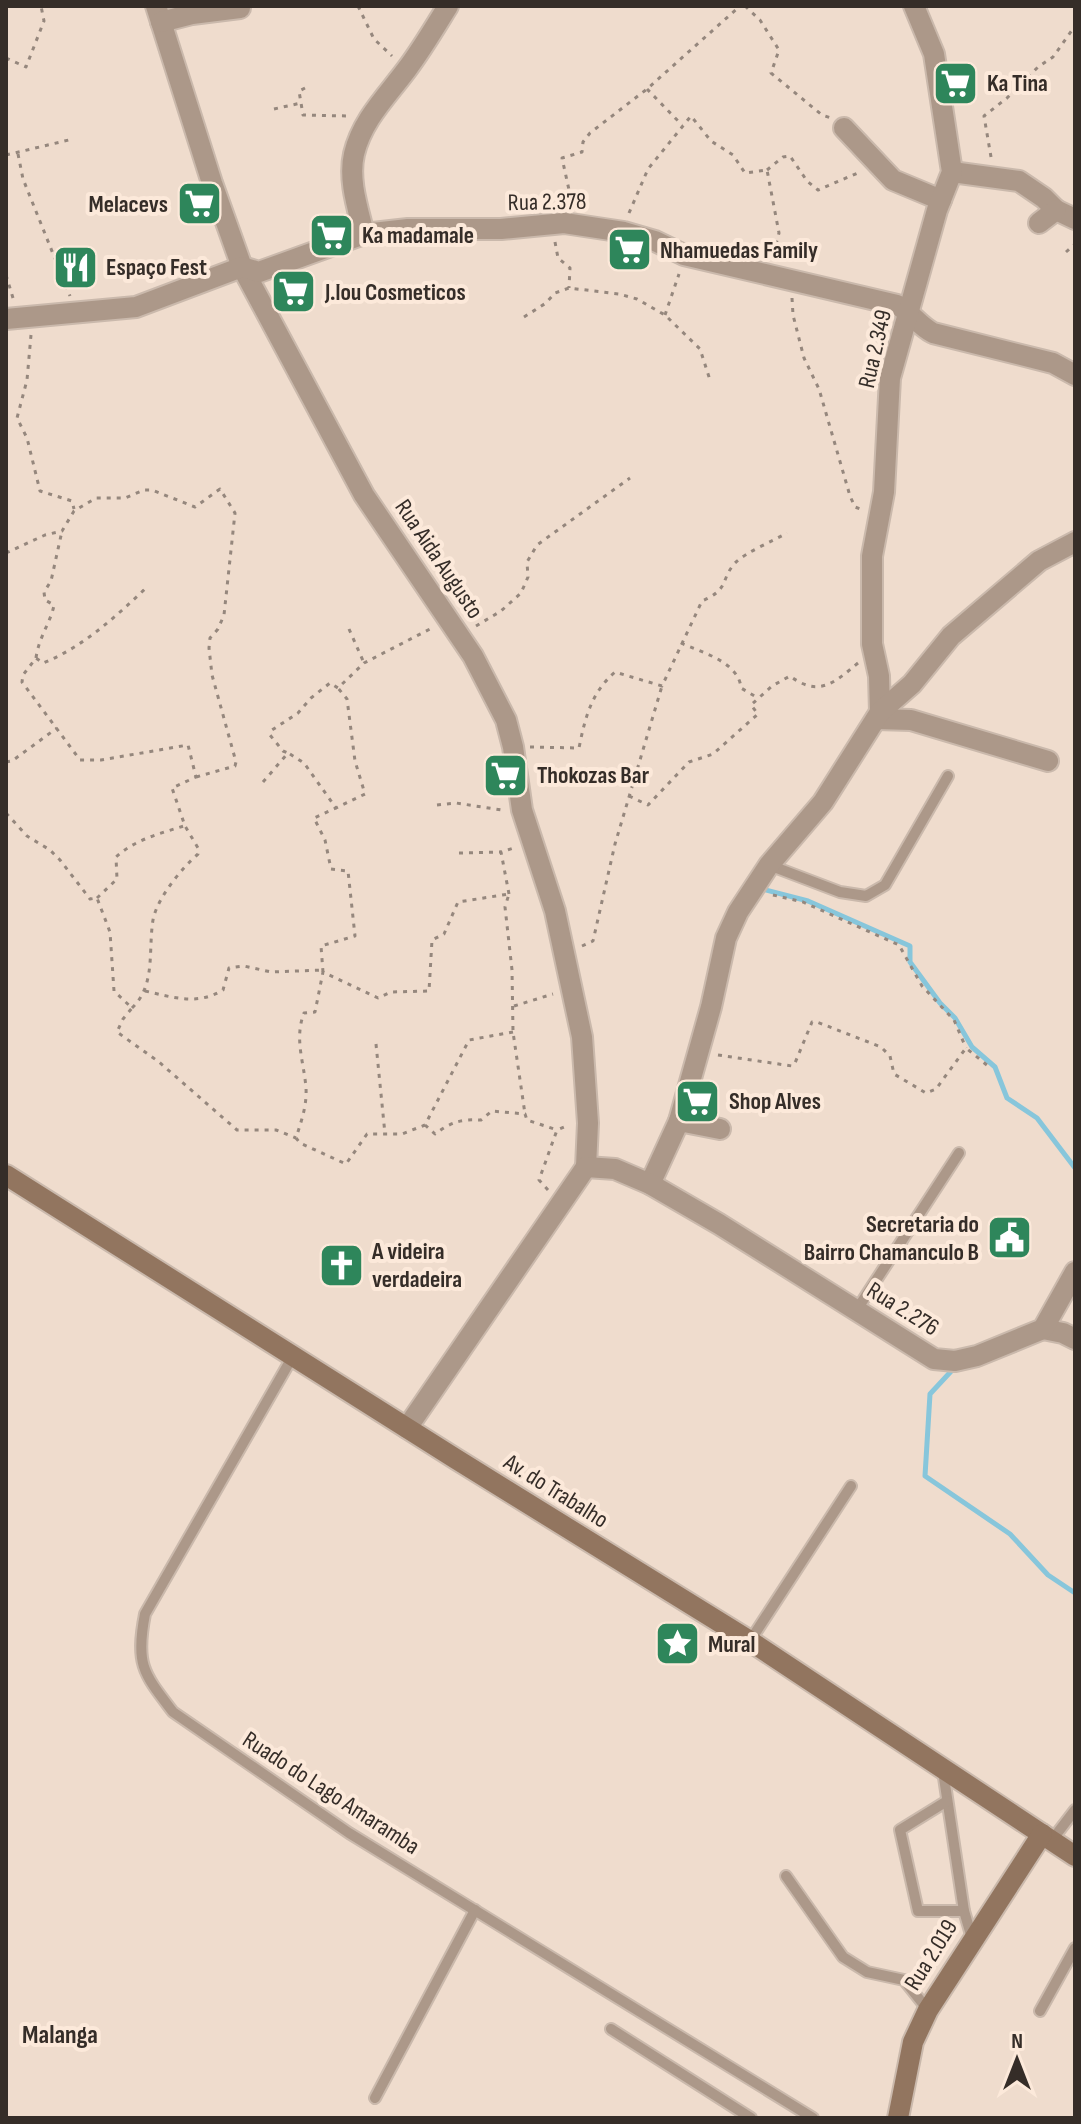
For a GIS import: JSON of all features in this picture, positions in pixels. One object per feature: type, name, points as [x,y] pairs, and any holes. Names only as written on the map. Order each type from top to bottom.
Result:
[{"type":"main road","name":"Av. do Trabalho","points":[[6,1175],[750,1641],[1075,1856]]},
{"type":"main road","name":"Rua 2.019","points":[[898,2118],[913,2042],[928,2010],[972,1938],[1047,1837]]},
{"type":"street","points":[[364,234],[353,188],[354,155],[368,122],[385,94],[407,70],[448,6]]},
{"type":"street","points":[[914,6],[934,54],[952,172],[1019,181],[1066,214]]},
{"type":"street","points":[[159,14],[192,14],[240,8]]},
{"type":"street","name":"Rua Aida Augusto","points":[[159,14],[242,267],[364,495],[473,656],[506,720],[522,810],[555,911],[582,1037],[588,1123],[586,1167]]},
{"type":"street","points":[[844,128],[893,180],[941,200]]},
{"type":"street","name":"Rua 2.349","points":[[878,716],[879,676],[872,644],[872,556],[884,492],[890,378],[941,200],[952,172]]},
{"type":"street","points":[[1039,223],[1066,214]]},
{"type":"street","name":"Rua 2.378","points":[[17,317],[136,307],[242,267],[259,272],[364,234],[408,229],[501,229],[575,223],[655,241],[684,255],[897,305],[911,313],[917,324],[933,333],[1053,363],[1075,375]]},
{"type":"street","points":[[650,1184],[679,1121],[726,938],[752,890],[769,865],[823,802],[878,716],[912,684],[951,636],[1039,561],[1075,542]]},
{"type":"street","points":[[878,716],[911,720],[1048,761]]},
{"type":"street","points":[[679,1121],[720,1129]]},
{"type":"street","points":[[407,1428],[586,1167]]},
{"type":"street","name":"Rua 2.276","points":[[586,1167],[615,1169],[650,1184],[934,1359],[955,1361],[977,1356],[1043,1329]]},
{"type":"street","points":[[1075,1272],[1043,1329],[1075,1339]]},
{"type":"lane","points":[[769,865],[840,892],[866,896],[885,885],[948,776]]},
{"type":"lane","points":[[856,1311],[959,1153]]},
{"type":"lane","name":"Ruado do Lago Amaramba","points":[[293,1356],[145,1614],[140,1638],[142,1668],[173,1712],[349,1833],[813,2118]]},
{"type":"lane","points":[[750,1641],[851,1486]]},
{"type":"lane","points":[[943,1771],[964,1911],[972,1938]]},
{"type":"lane","points":[[947,1801],[900,1830],[918,1911],[964,1911]]},
{"type":"lane","points":[[1047,1837],[1075,1810]]},
{"type":"lane","points":[[786,1876],[843,1957],[867,1972],[904,1980],[928,2010]]},
{"type":"lane","points":[[375,2098],[475,1910]]},
{"type":"lane","points":[[1040,2011],[1075,1948]]},
{"type":"lane","points":[[611,2029],[751,2118]]},
{"type":"path","points":[[6,58],[26,67],[44,21],[41,6]]},
{"type":"path","points":[[358,6],[374,39],[407,70]]},
{"type":"path","points":[[575,223],[562,158],[582,152],[583,142],[590,133],[647,89],[743,6],[760,20],[779,50],[771,73],[814,109],[844,128]]},
{"type":"path","points":[[991,177],[990,146],[984,116],[1053,57],[1075,26]]},
{"type":"path","points":[[305,88],[299,91],[303,115],[349,116],[368,122]]},
{"type":"path","points":[[647,89],[682,125]]},
{"type":"path","points":[[274,109],[301,103]]},
{"type":"path","points":[[624,232],[642,181],[661,150],[691,116],[711,141],[733,155],[745,173],[767,170],[783,157],[790,156],[807,181],[818,190],[862,171],[867,167],[870,156]]},
{"type":"path","points":[[6,155],[73,139]]},
{"type":"path","points":[[18,154],[23,179],[76,313]]},
{"type":"path","points":[[767,170],[779,233],[767,273]]},
{"type":"path","points":[[551,223],[558,258],[570,268],[569,288]]},
{"type":"path","points":[[1066,252],[1075,244]]},
{"type":"path","points":[[665,315],[684,255]]},
{"type":"path","points":[[6,275],[17,317],[31,352],[17,418],[27,438],[40,491],[72,501],[74,511]]},
{"type":"path","points":[[795,281],[792,300],[799,342],[819,389],[850,496],[855,507],[864,511],[884,492]]},
{"type":"path","points":[[524,317],[555,293],[569,288],[637,299],[665,315],[700,349],[710,380]]},
{"type":"path","points":[[338,688],[364,663],[501,611],[521,593],[528,577],[527,562],[537,545],[630,478]]},
{"type":"path","points":[[196,777],[188,745],[80,760],[22,682],[23,675],[36,658],[40,636],[53,614],[54,605],[45,600],[44,592],[51,581],[62,531],[74,511],[96,498],[125,498],[152,490],[195,507],[220,489],[235,513],[224,615],[210,638],[209,648],[212,675],[236,762],[235,766],[196,777],[172,788],[198,854],[182,868],[153,918],[145,991],[117,1032],[159,1062],[237,1130],[276,1130],[346,1164],[367,1134],[402,1134],[425,1125],[469,1040],[513,1032]]},
{"type":"path","points":[[6,553],[45,535],[62,531]]},
{"type":"path","points":[[564,954],[593,941],[615,844],[662,686],[702,601],[715,595],[726,584],[737,561],[787,533]]},
{"type":"path","points":[[36,658],[43,663],[65,654],[106,624],[145,589]]},
{"type":"path","points":[[349,629],[364,663]]},
{"type":"path","points":[[681,643],[732,669],[740,678],[741,688],[758,698]]},
{"type":"path","points":[[629,796],[648,805],[689,762],[713,754],[758,714],[751,705],[758,698],[790,676],[802,685],[814,688],[840,678],[859,662],[872,644]]},
{"type":"path","points":[[513,747],[579,748],[586,714],[605,682],[615,672],[662,686]]},
{"type":"path","points":[[296,1138],[305,1111],[306,1088],[298,1049],[300,1024],[304,1013],[315,1012],[323,971],[321,946],[355,936],[348,871],[331,869],[325,840],[314,818],[336,808],[365,794],[355,761],[347,699],[330,683],[298,713],[272,730],[270,735],[288,753],[304,763],[336,808]]},
{"type":"path","points":[[6,762],[12,761],[57,728]]},
{"type":"path","points":[[263,782],[288,753]]},
{"type":"path","points":[[437,805],[456,803],[499,810],[522,810]]},
{"type":"path","points":[[6,813],[27,836],[60,860],[90,899],[97,898],[117,879],[116,857],[122,852],[151,837],[185,826]]},
{"type":"path","points":[[459,853],[501,852],[533,844]]},
{"type":"path","points":[[501,852],[509,894],[505,907],[512,970],[513,1032],[525,1114],[527,1120],[557,1130],[574,1122],[588,1123]]},
{"type":"path","points":[[752,890],[803,902],[899,945],[922,986],[954,1020],[966,1048],[988,1066]]},
{"type":"path","points":[[145,991],[186,1000],[204,998],[223,990],[229,968],[254,967],[271,972],[323,971],[378,998],[391,992],[429,991],[432,940],[444,934],[458,902],[509,894]]},
{"type":"path","points":[[97,898],[110,932],[114,991],[132,1008]]},
{"type":"path","points":[[513,1006],[572,988]]},
{"type":"path","points":[[698,1050],[792,1066],[812,1022],[817,1022],[881,1047],[890,1056],[894,1074],[926,1093],[936,1089],[966,1048]]},
{"type":"path","points":[[376,1044],[385,1134]]},
{"type":"path","points":[[425,1125],[435,1134],[450,1122],[481,1120],[492,1111],[525,1114]]},
{"type":"path","points":[[557,1130],[539,1180],[559,1207]]},
{"type":"waterway","points":[[758,888],[808,901],[910,946],[910,962],[955,1018],[972,1047],[995,1067],[1007,1098],[1037,1118],[1075,1168]]},
{"type":"waterway","points":[[956,1366],[930,1394],[925,1476],[1010,1534],[1048,1575],[1075,1593]]},
{"type":"place","name":"Ka Tina","points":[[956,83]]},
{"type":"place","name":"Melacevs","points":[[199,204]]},
{"type":"place","name":"Ka madamale","points":[[331,235]]},
{"type":"place","name":"Nhamuedas Family","points":[[629,250]]},
{"type":"place","name":"Espaço Fest","points":[[75,267]]},
{"type":"place","name":"J.lou Cosmeticos","points":[[294,292]]},
{"type":"place","name":"Thokozas Bar","points":[[506,775]]},
{"type":"place","name":"Shop Alves","points":[[698,1101]]},
{"type":"place","name":"Secretaria do Bairro Chamanculo B","points":[[1010,1238]]},
{"type":"place","name":"A videira verdadeira","points":[[341,1265]]},
{"type":"place","name":"Mural","points":[[677,1644]]},
{"type":"district","name":"Malanga","points":[[60,2035]]}]
